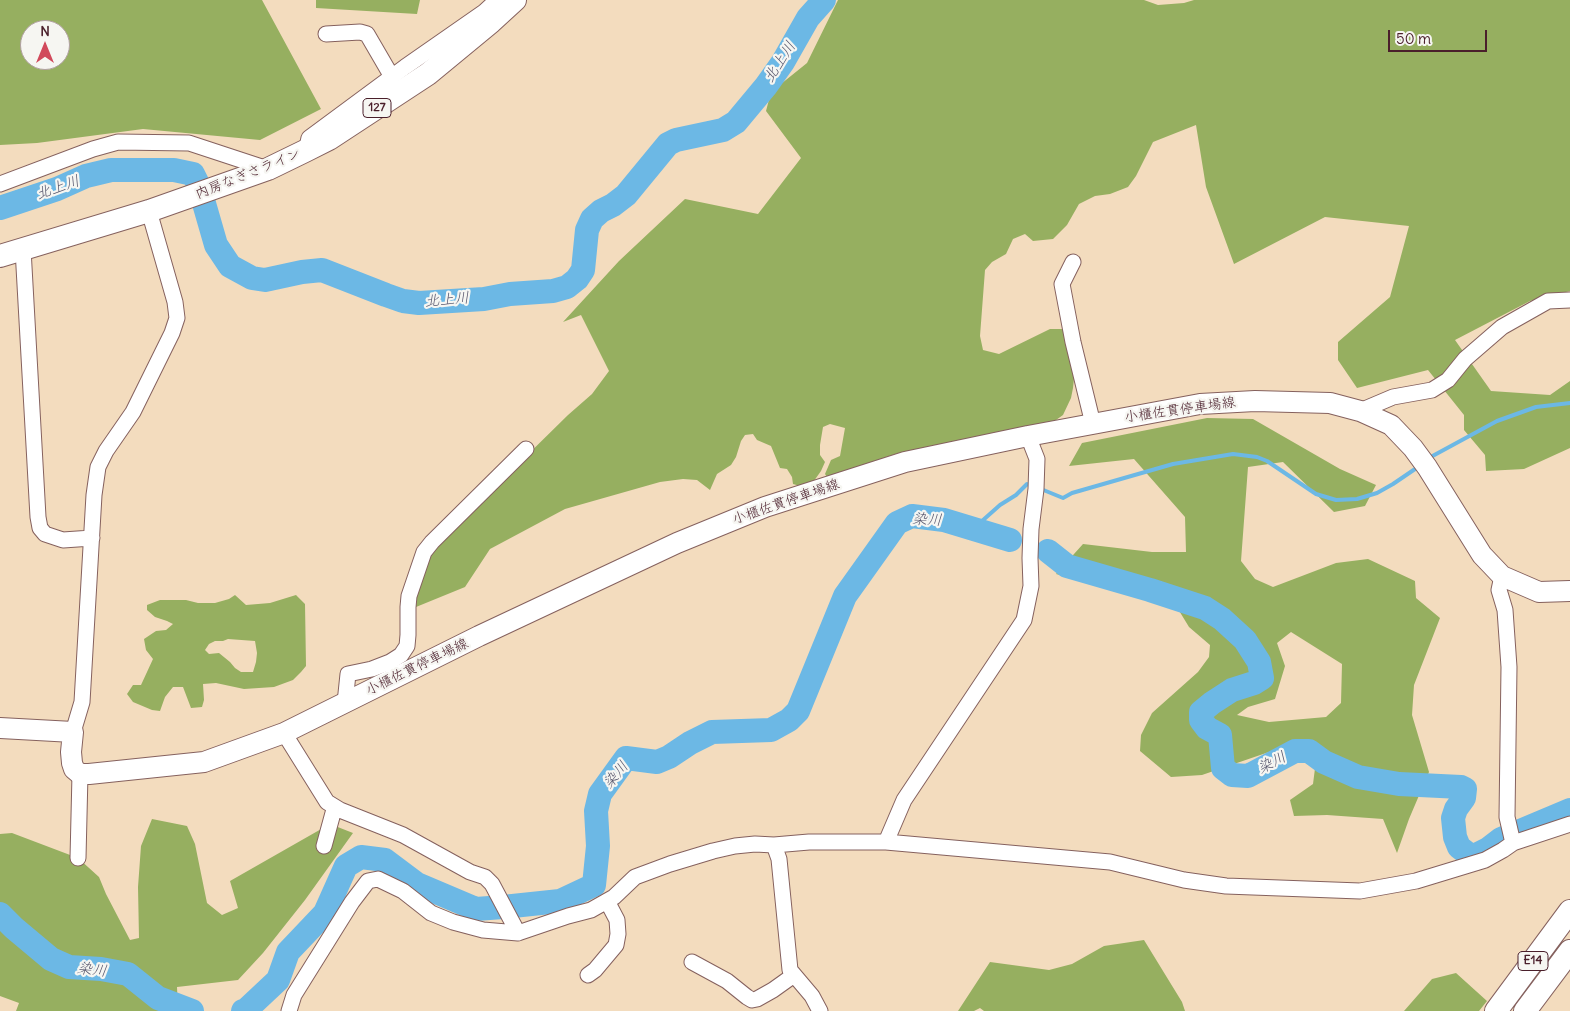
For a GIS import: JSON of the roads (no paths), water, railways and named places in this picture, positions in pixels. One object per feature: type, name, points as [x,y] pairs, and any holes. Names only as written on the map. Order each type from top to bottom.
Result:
[{"type":"highway","name":"内房なぎさライン","points":[[0,256],[173,203],[268,169],[305,151],[328,139],[428,74],[515,0]]},
{"type":"highway","name":"E14","points":[[1496,1011],[1570,911]]},
{"type":"highway","name":"E14","points":[[1525,1011],[1570,951]]},
{"type":"main road","name":"小櫃佐貫停車場線","points":[[80,774],[204,762],[284,733],[479,636],[677,543],[765,507],[906,462],[1028,436],[1200,404],[1255,400],[1330,403],[1360,411],[1391,425],[1413,448],[1482,555],[1502,576],[1539,592],[1570,591]]},
{"type":"main road","points":[[0,728],[73,732],[70,752],[74,769],[80,774]]},
{"type":"street","points":[[305,151],[309,138],[392,76],[484,12],[497,0]]},
{"type":"street","points":[[326,34],[360,32],[368,34],[392,76]]},
{"type":"street","points":[[0,184],[93,149],[118,142],[189,143],[268,169]]},
{"type":"street","points":[[73,732],[82,702],[94,495],[98,467],[106,451],[133,412],[172,333],[177,318],[175,302],[149,211]]},
{"type":"street","points":[[23,249],[40,528],[45,534],[64,540],[92,538]]},
{"type":"street","points":[[1073,262],[1062,284],[1073,342],[1093,424]]},
{"type":"street","points":[[1360,411],[1393,397],[1432,390],[1448,380],[1465,359],[1502,326],[1548,302],[1570,300]]},
{"type":"street","points":[[886,842],[904,800],[1024,620],[1031,586],[1031,529],[1036,489],[1037,459],[1028,436]]},
{"type":"street","points":[[345,703],[348,674],[372,669],[390,662],[401,655],[407,646],[409,596],[424,552],[526,449]]},
{"type":"street","points":[[289,1011],[294,995],[352,902],[368,881],[378,879],[403,891],[431,913],[453,922],[483,930],[516,929],[591,910],[614,897],[635,877],[713,851],[755,844],[886,842],[1110,862],[1184,880],[1226,886],[1360,891],[1416,882],[1485,860],[1503,850],[1511,835],[1507,817],[1509,667],[1505,610],[1499,590],[1502,576]]},
{"type":"street","points":[[284,733],[326,802],[336,808],[403,835],[470,872],[485,877],[492,884],[516,929]]},
{"type":"street","points":[[78,858],[80,774]]},
{"type":"street","points":[[324,846],[336,808]]},
{"type":"street","points":[[1511,835],[1570,824]]},
{"type":"street","points":[[774,845],[779,859],[790,970],[812,996],[820,1011]]},
{"type":"street","points":[[588,975],[595,970],[616,945],[618,934],[617,920],[607,901]]},
{"type":"street","points":[[692,962],[727,980],[747,998],[752,1000],[773,990],[794,975]]},
{"type":"waterway","name":"北上川","points":[[0,208],[57,189],[86,176],[111,170],[174,170],[193,174],[199,186],[216,245],[230,266],[252,278],[265,280],[322,270],[403,301],[419,303],[484,299],[510,294],[553,291],[567,287],[577,279],[583,270],[587,230],[592,219],[626,195],[668,144],[676,140],[723,130],[736,122],[766,86],[783,62],[808,18],[824,0]]},
{"type":"waterway","points":[[1427,459],[1497,421],[1536,407],[1570,403]]},
{"type":"waterway","points":[[1041,489],[1063,498],[1072,493],[1173,464],[1233,454],[1257,457],[1267,461],[1316,494],[1336,500],[1357,499],[1377,493],[1418,467]]},
{"type":"waterway","points":[[973,529],[1027,484],[1032,486]]},
{"type":"waterway","name":"染川","points":[[243,1011],[278,980],[288,952],[325,913],[346,866],[361,857],[385,860],[417,884],[476,909],[560,901],[594,885],[598,846],[596,811],[600,794],[626,758],[657,762],[712,732],[771,730],[789,720],[798,711],[845,596],[897,523],[912,516],[944,520],[1010,540]]},
{"type":"waterway","name":"染川","points":[[1048,551],[1067,566],[1205,608],[1222,619],[1245,640],[1259,662],[1262,678],[1254,683],[1232,690],[1201,712],[1201,720],[1207,728],[1220,735],[1223,768],[1232,775],[1248,776],[1295,751],[1309,751],[1324,762],[1358,777],[1399,784],[1461,787],[1465,789],[1464,798],[1456,809],[1453,818],[1455,837],[1459,847],[1472,857],[1488,849],[1501,839],[1570,810]]},
{"type":"waterway","name":"染川","points":[[0,914],[51,959],[69,967],[101,969],[128,974],[158,998],[192,1011]]}]
